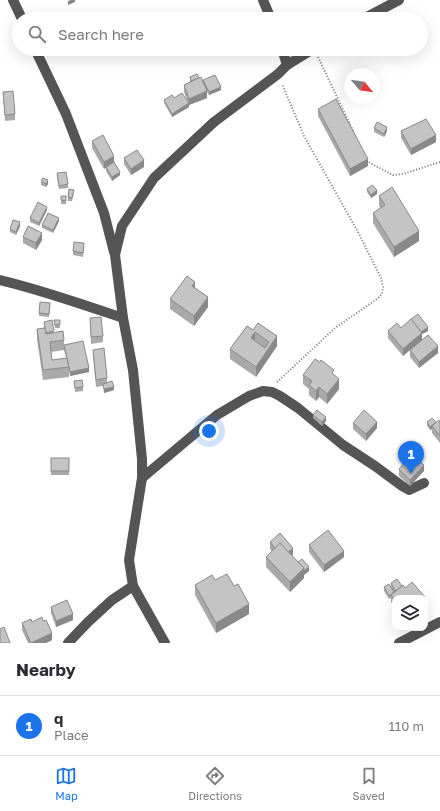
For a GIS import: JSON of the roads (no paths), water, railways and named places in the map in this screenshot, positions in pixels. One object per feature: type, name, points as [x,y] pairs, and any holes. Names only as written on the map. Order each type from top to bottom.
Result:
[{"type":"street","points":[[13,0],[19,12]]},
{"type":"street","points":[[263,0],[268,12]]},
{"type":"street","points":[[376,12],[399,0]]},
{"type":"street","points":[[38,56],[66,114],[104,213],[115,255],[123,318],[133,370],[142,459],[142,478],[129,560],[133,586],[165,643]]},
{"type":"street","points":[[284,56],[287,65]]},
{"type":"street","points":[[115,255],[122,226],[154,178],[214,122],[278,74],[287,65],[306,56]]},
{"type":"street","points":[[0,280],[57,296],[123,318]]},
{"type":"street","points":[[142,478],[217,415],[249,396],[264,391],[272,392],[298,408],[343,444],[402,486],[409,490],[424,483]]},
{"type":"street","points":[[68,643],[112,600],[133,586]]},
{"type":"street","points":[[405,642],[440,622]]},
{"type":"place","name":"q","points":[[411,474]]}]
